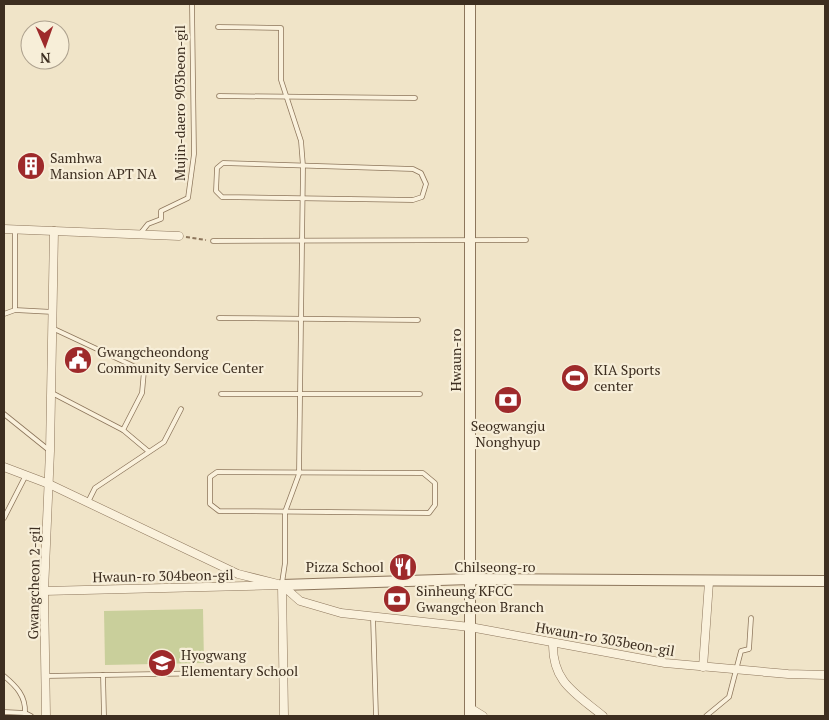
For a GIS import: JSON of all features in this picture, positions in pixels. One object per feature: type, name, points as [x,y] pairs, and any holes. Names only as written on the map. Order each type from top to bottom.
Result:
[{"type":"street","name":"Hwaun-ro","points":[[470,4],[470,712]]},
{"type":"street","points":[[4,229],[179,236]]},
{"type":"street","name":"Gwangcheon 2-gil","points":[[46,716],[44,591],[50,451],[54,231]]},
{"type":"street","name":"Hwaun-ro 304beon-gil","points":[[4,466],[49,484],[238,574],[282,585],[300,601],[307,604],[340,613],[470,627]]},
{"type":"street","name":"Chilseong-ro","points":[[282,585],[470,579],[709,582],[825,581]]},
{"type":"street","points":[[703,667],[709,582]]},
{"type":"street","points":[[282,585],[284,716]]},
{"type":"street","name":"Hwaun-ro 304beon-gil","points":[[44,591],[282,585]]},
{"type":"street","name":"Hwaun-ro 303beon-gil","points":[[470,627],[614,655],[703,667],[825,675]]},
{"type":"street","points":[[554,643],[553,658],[556,672],[568,686],[603,716]]},
{"type":"street","points":[[470,712],[483,716]]},
{"type":"lane","name":"Mujin-daero 903beon-gil","points":[[140,234],[148,224],[161,218],[161,211],[188,198],[190,192],[194,154],[192,4]]},
{"type":"lane","points":[[218,27],[281,28],[281,80],[301,141],[303,199],[299,474],[285,512],[285,563],[282,585]]},
{"type":"lane","points":[[219,96],[415,98]]},
{"type":"lane","points":[[224,163],[303,166],[413,169],[421,173],[426,184],[422,196],[414,200],[222,197],[216,191],[217,168],[224,163]]},
{"type":"lane","points":[[14,230],[15,310]]},
{"type":"lane","points":[[213,241],[526,240]]},
{"type":"lane","points":[[4,314],[15,310],[53,312]]},
{"type":"lane","points":[[219,318],[418,320]]},
{"type":"lane","points":[[52,328],[144,371],[142,393],[123,430]]},
{"type":"lane","points":[[51,392],[123,430],[148,451]]},
{"type":"lane","points":[[221,394],[420,394]]},
{"type":"lane","points":[[88,502],[96,488],[148,451],[164,442],[181,409]]},
{"type":"lane","points":[[4,414],[50,451]]},
{"type":"lane","points":[[217,472],[299,474],[423,474],[435,483],[435,505],[429,513],[219,510],[210,504],[210,477],[217,472]]},
{"type":"lane","points":[[4,518],[26,475]]},
{"type":"lane","points":[[373,617],[376,716]]},
{"type":"lane","points":[[706,716],[729,697],[741,652],[749,648],[751,618]]},
{"type":"lane","points":[[45,676],[216,673]]},
{"type":"lane","points":[[103,675],[104,716]]},
{"type":"lane","points":[[4,676],[18,689],[26,703],[25,713]]},
{"type":"lane","points":[[4,712],[25,713],[32,716]]},
{"type":"path","points":[[179,236],[213,241]]},
{"type":"green space","points":[[203,609],[204,663],[105,665],[104,611]]},
{"type":"place","name":"Samhwa Mansion APT NA","points":[[31,166]]},
{"type":"place","name":"Gwangcheondong Community Service Center","points":[[78,360]]},
{"type":"place","name":"KIA Sports center","points":[[575,378]]},
{"type":"place","name":"Seogwangju Nonghyup","points":[[508,400]]},
{"type":"place","name":"Pizza School","points":[[403,567]]},
{"type":"place","name":"Sinheung KFCC Gwangcheon Branch","points":[[397,599]]},
{"type":"place","name":"Hyogwang Elementary School","points":[[162,663]]}]
